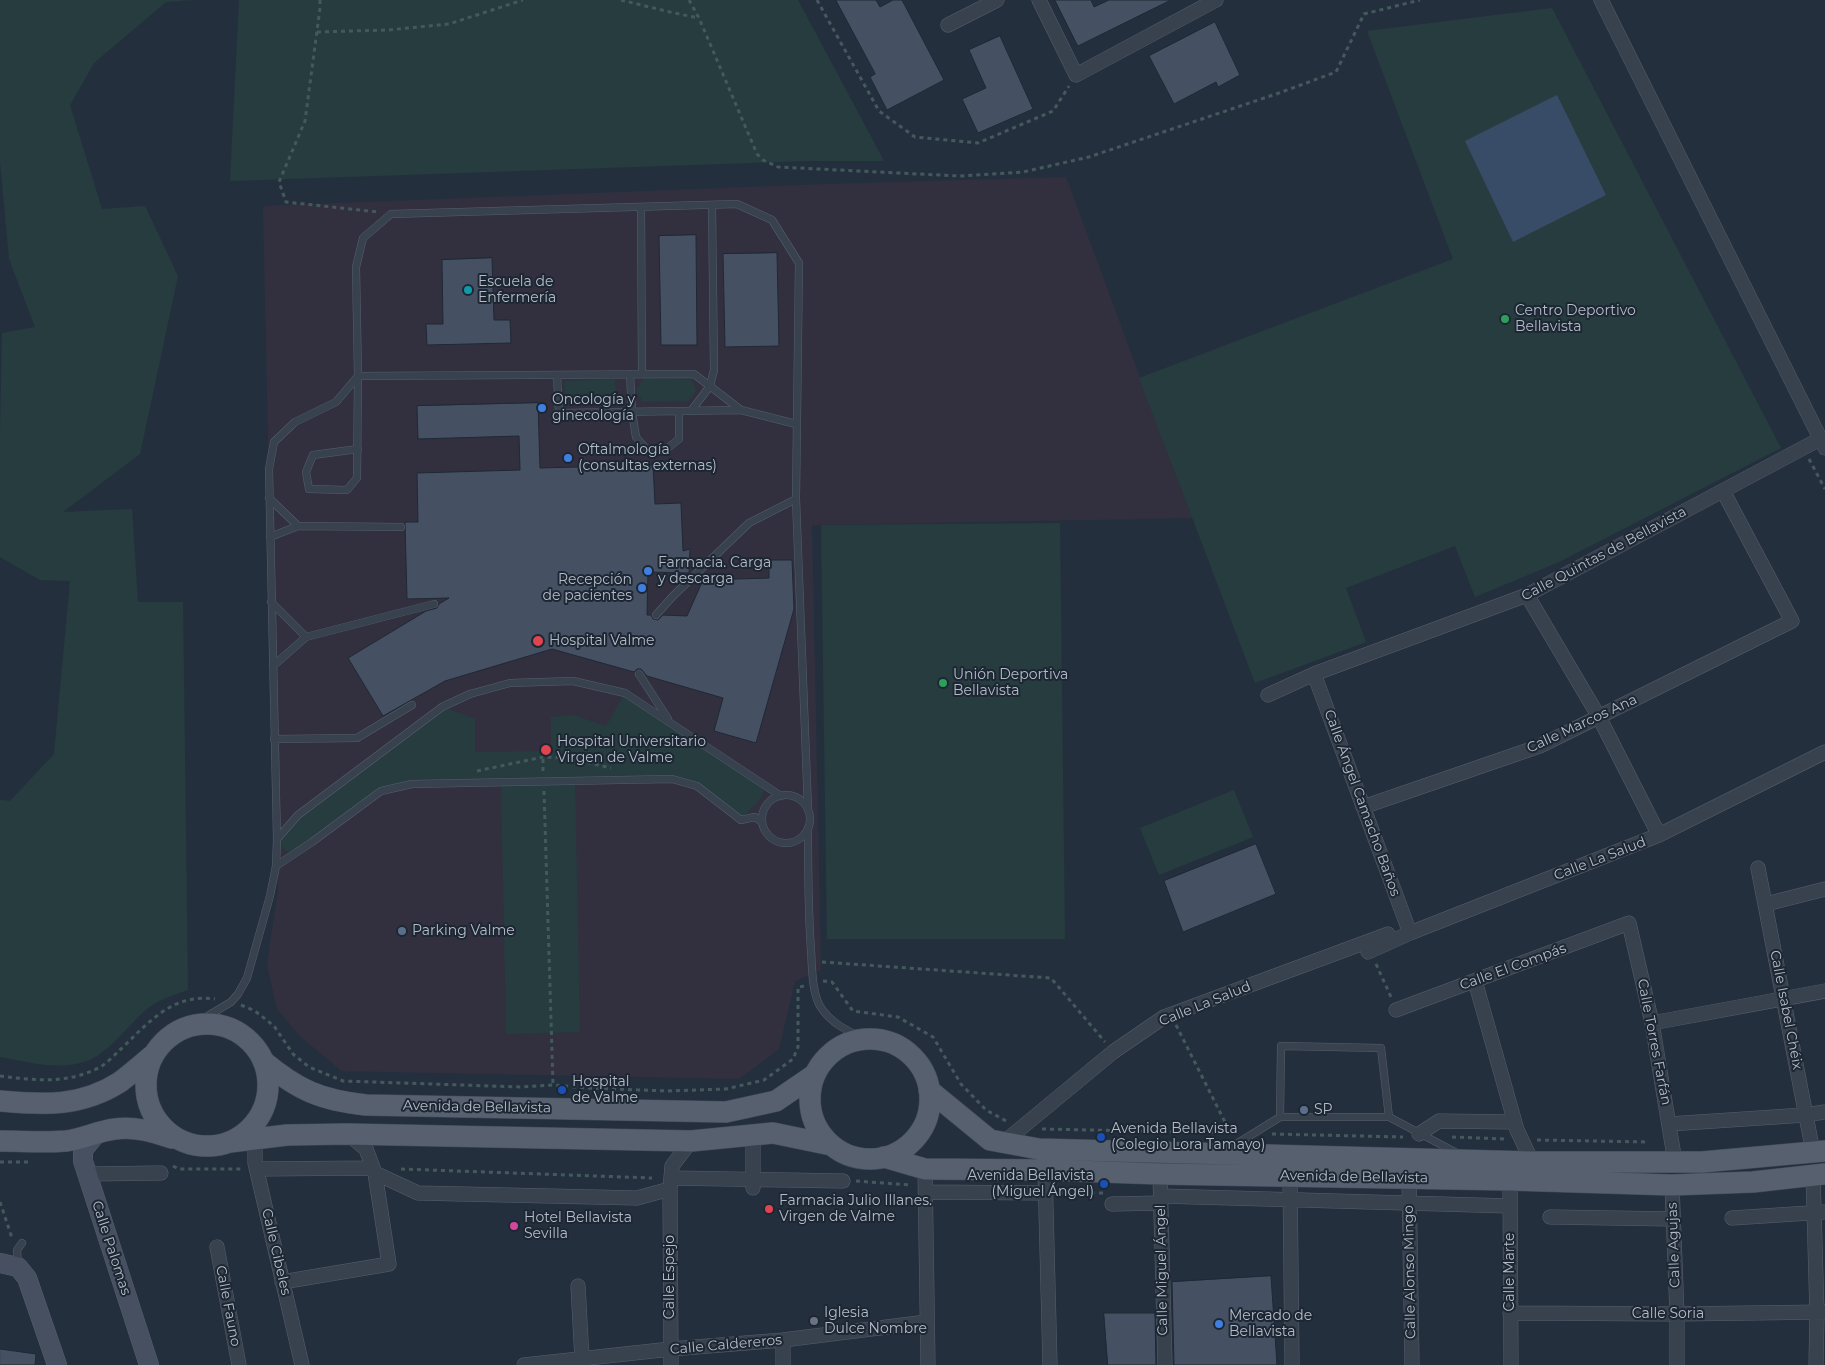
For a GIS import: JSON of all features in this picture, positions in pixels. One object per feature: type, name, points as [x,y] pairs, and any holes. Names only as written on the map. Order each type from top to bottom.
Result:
[{"type":"main road","points":[[0,1101],[43,1104],[82,1100],[96,1095],[120,1082],[153,1055],[161,1044],[174,1034],[191,1026],[208,1024],[227,1028],[243,1036],[263,1061],[268,1080],[267,1096],[263,1110],[255,1123],[243,1135],[230,1142]]},
{"type":"main road","points":[[866,1040],[889,1042],[905,1051],[922,1069],[929,1090],[929,1110],[918,1134],[901,1150],[884,1157],[869,1159],[844,1153],[832,1144],[820,1130],[813,1115],[811,1098],[814,1075],[827,1058],[838,1049],[854,1042],[866,1040]]},
{"type":"main road","points":[[153,1055],[147,1071],[145,1086],[149,1105],[156,1119],[166,1131],[182,1142]]},
{"type":"main road","name":"Avenida de Bellavista","points":[[263,1061],[298,1087],[318,1096],[366,1105],[726,1112],[776,1101],[814,1075]]},
{"type":"main road","name":"Avenida de Bellavista","points":[[929,1090],[990,1140],[1039,1149],[1532,1162],[1702,1162],[1819,1151]]},
{"type":"main road","points":[[0,1141],[43,1142],[68,1140],[114,1129],[141,1129],[195,1146],[212,1147],[230,1142],[287,1135],[347,1134],[691,1141],[773,1133],[832,1144]]},
{"type":"main road","name":"Avenida de Bellavista","points":[[884,1157],[925,1169],[1045,1170],[1672,1185],[1752,1182],[1819,1175]]},
{"type":"street","points":[[948,25],[997,0]]},
{"type":"street","points":[[1039,0],[1076,75],[1216,0]]},
{"type":"street","points":[[1601,0],[1823,443]]},
{"type":"street","name":"Calle Quintas de Bellavista","points":[[1268,695],[1314,674],[1527,595],[1803,448],[1823,443]]},
{"type":"street","name":"Calle Marcos Ana","points":[[1363,807],[1540,746],[1792,621],[1723,491]]},
{"type":"street","points":[[1527,595],[1599,717],[1659,835]]},
{"type":"street","name":"Calle Ángel Camacho Baños","points":[[1314,674],[1409,930]]},
{"type":"street","name":"Calle La Salud","points":[[1003,1142],[1113,1052],[1164,1017],[1409,930],[1659,835],[1825,752]]},
{"type":"street","name":"Calle Isabel Chéix","points":[[1758,868],[1805,1115],[1819,1151]]},
{"type":"street","points":[[1766,904],[1825,889]]},
{"type":"street","name":"Calle El Compás","points":[[1396,1010],[1629,924]]},
{"type":"street","name":"Calle Torres Farfán","points":[[1629,924],[1652,1023],[1675,1162]]},
{"type":"street","name":"Calle La Salud","points":[[1372,958],[1409,930]]},
{"type":"street","points":[[1475,981],[1514,1122],[1532,1162]]},
{"type":"street","points":[[1652,1023],[1825,991]]},
{"type":"street","points":[[1669,1124],[1825,1112]]},
{"type":"street","points":[[1415,1136],[1439,1121],[1514,1122]]},
{"type":"street","name":"Calle Palomas","points":[[97,1133],[83,1150],[83,1161],[149,1365]]},
{"type":"street","points":[[282,1282],[389,1264],[374,1170],[366,1149],[347,1134]]},
{"type":"street","points":[[753,1184],[754,1135]]},
{"type":"street","name":"Calle Cibeles","points":[[255,1139],[257,1169],[302,1365]]},
{"type":"street","points":[[670,1184],[672,1166],[691,1141]]},
{"type":"street","points":[[257,1169],[374,1170],[418,1192],[637,1198],[670,1184],[843,1181]]},
{"type":"street","points":[[925,1169],[928,1365]]},
{"type":"street","points":[[1045,1170],[1050,1365]]},
{"type":"street","points":[[87,1174],[161,1172]]},
{"type":"street","name":"Calle Miguel Ángel","points":[[1160,1174],[1165,1365]]},
{"type":"street","points":[[1816,1365],[1821,1312],[1819,1175]]},
{"type":"street","points":[[1290,1176],[1292,1365]]},
{"type":"street","name":"Calle Alonso Mingo","points":[[1408,1178],[1412,1365]]},
{"type":"street","name":"Calle Marte","points":[[1510,1180],[1511,1365]]},
{"type":"street","name":"Calle Espejo","points":[[670,1184],[671,1365]]},
{"type":"street","name":"Calle Agujas","points":[[1672,1185],[1677,1365]]},
{"type":"street","points":[[926,1192],[1045,1193]]},
{"type":"street","name":"Avenida de Bellavista","points":[[1112,1204],[1161,1200],[1290,1200],[1510,1206]]},
{"type":"street","points":[[1732,1218],[1820,1213]]},
{"type":"street","points":[[1550,1217],[1673,1219]]},
{"type":"street","name":"Calle Fauno","points":[[217,1247],[239,1365]]},
{"type":"street","points":[[12,1260],[27,1278],[57,1365]]},
{"type":"street","points":[[578,1286],[582,1359]]},
{"type":"street","name":"Calle Soria","points":[[1510,1313],[1677,1314],[1821,1312]]},
{"type":"street","name":"Calle Caldereros","points":[[524,1365],[671,1349],[783,1340],[927,1322]]},
{"type":"street","points":[[783,1340],[783,1365]]},
{"type":"lane","points":[[358,449],[313,455],[306,472],[309,489],[348,490],[357,478],[358,449],[358,376],[356,267],[364,238],[391,214],[737,204],[772,220],[799,263],[796,499],[808,809],[810,815],[808,828],[808,899],[811,961],[820,1006],[833,1022],[866,1040]]},
{"type":"lane","points":[[691,411],[710,386],[714,370],[712,205]]},
{"type":"lane","points":[[640,207],[642,374]]},
{"type":"lane","points":[[630,374],[632,412],[636,437],[648,451],[664,451],[679,439],[679,411]]},
{"type":"lane","points":[[191,1026],[231,1002],[248,978],[276,866],[277,839],[269,498],[269,469],[274,442],[295,422],[336,402],[358,376],[694,374],[742,410]]},
{"type":"lane","points":[[557,375],[559,413],[742,410],[796,424]]},
{"type":"lane","points":[[269,498],[298,526]]},
{"type":"lane","points":[[656,615],[673,596],[749,523],[796,499]]},
{"type":"lane","points":[[270,537],[298,526],[402,528]]},
{"type":"lane","points":[[271,602],[306,637]]},
{"type":"lane","points":[[273,666],[306,637],[434,604]]},
{"type":"lane","points":[[639,674],[669,721]]},
{"type":"lane","points":[[277,839],[298,816],[442,707],[470,694],[510,683],[573,681],[625,693],[781,796]]},
{"type":"lane","points":[[274,740],[357,738],[412,705]]},
{"type":"lane","points":[[276,866],[382,791],[412,784],[672,779],[697,786],[741,820],[755,817],[762,822]]},
{"type":"lane","points":[[808,809],[803,802],[796,798],[781,796],[774,798],[765,808],[762,822],[769,836],[775,841],[783,843],[791,843],[798,840],[808,828]]},
{"type":"lane","points":[[1280,1117],[1281,1046],[1380,1048],[1389,1117]]},
{"type":"lane","points":[[1217,1154],[1236,1145],[1280,1117],[1389,1117],[1415,1136],[1469,1159]]},
{"type":"lane","points":[[12,1260],[22,1243]]},
{"type":"path","points":[[320,0],[305,121],[279,182],[286,202],[391,214]]},
{"type":"path","points":[[317,32],[388,30],[449,24],[523,0]]},
{"type":"path","points":[[620,0],[674,14],[699,18]]},
{"type":"path","points":[[689,0],[699,18],[757,154],[763,160],[778,167],[958,176],[1022,172],[1090,157],[1336,72],[1364,14],[1420,0]]},
{"type":"path","points":[[817,0],[878,111],[915,138],[978,143],[1053,111],[1076,75]]},
{"type":"path","points":[[1803,448],[1825,489]]},
{"type":"path","points":[[543,751],[553,1085]]},
{"type":"path","points":[[1372,958],[1396,1010]]},
{"type":"path","points":[[811,961],[1051,978],[1113,1052]]},
{"type":"path","points":[[821,981],[832,982],[853,1011],[898,1017],[933,1037],[960,1084],[986,1110],[1019,1128],[1415,1136]]},
{"type":"path","points":[[239,1004],[255,1011],[274,1026],[293,1054],[310,1067],[343,1081],[521,1087],[553,1085],[668,1091],[726,1089],[764,1080],[793,1059],[798,1047],[798,988],[805,986]]},
{"type":"path","points":[[0,1076],[38,1080],[61,1079],[96,1070],[112,1058],[154,1017],[171,1006],[186,1000],[211,998],[221,1000]]},
{"type":"path","points":[[1184,1020],[1175,1023],[1236,1145]]},
{"type":"path","points":[[1448,1137],[1508,1139]]},
{"type":"path","points":[[1535,1140],[1650,1142]]},
{"type":"path","points":[[374,1170],[670,1184]]},
{"type":"path","points":[[843,1181],[908,1184],[926,1192]]},
{"type":"path","points":[[0,1202],[12,1260]]},
{"type":"shaded area","name":"Hospital Universitario Virgen de Valme","points":[[1066,177],[1192,518],[812,525],[821,970],[795,981],[779,1049],[739,1079],[342,1071],[301,1037],[277,1009],[267,964],[278,891],[263,206],[800,185]]},
{"type":"green space","points":[[0,0],[192,0],[166,2],[94,63],[70,105],[102,209],[145,206],[178,276],[140,454],[63,512],[132,509],[138,602],[183,602],[188,990],[156,1003],[138,1017],[115,1042],[97,1056],[76,1064],[57,1066],[0,1057],[0,800],[10,801],[54,754],[70,581],[40,580],[0,557],[2,333],[35,327],[9,259],[0,161]]},
{"type":"green space","points":[[239,0],[798,0],[884,161],[807,161],[230,181]]},
{"type":"green space","name":"Centro Deportivo Bellavista","points":[[1552,8],[1781,448],[1559,562],[1475,597],[1455,546],[1346,588],[1366,642],[1255,683],[1139,378],[1453,259],[1367,31]]},
{"type":"green space","points":[[644,378],[692,380],[696,390],[689,401],[643,402],[636,390]]},
{"type":"green space","points":[[615,379],[616,400],[565,402],[564,381]]},
{"type":"green space","name":"Unión Deportiva Bellavista","points":[[1060,523],[1065,939],[827,939],[821,525]]},
{"type":"green space","points":[[625,693],[765,786],[761,798],[741,820],[697,786],[672,779],[575,780],[580,1032],[506,1034],[501,782],[412,784],[382,791],[298,851],[286,851],[277,839],[298,815],[442,707],[475,719],[475,752],[551,751],[551,717],[574,715],[606,726]]},
{"type":"green space","points":[[1234,790],[1253,837],[1159,875],[1140,828]]},
{"type":"water","points":[[1557,95],[1606,195],[1513,242],[1465,141]]},
{"type":"building","points":[[836,0],[876,0],[880,7],[893,0],[902,0],[944,80],[887,110],[870,77],[875,74]]},
{"type":"building","points":[[1055,0],[1091,0],[1094,7],[1109,0],[1171,0],[1078,46]]},
{"type":"building","points":[[1215,22],[1240,75],[1218,87],[1216,82],[1174,104],[1149,56]]},
{"type":"building","points":[[1000,36],[1033,109],[978,133],[962,99],[986,88],[969,50]]},
{"type":"building","points":[[696,235],[697,345],[661,345],[659,236]]},
{"type":"building","points":[[777,253],[779,346],[725,347],[723,254]]},
{"type":"building","name":"Escuela de Enfermería","points":[[492,258],[494,320],[510,320],[511,343],[427,345],[426,324],[443,324],[442,260]]},
{"type":"building","points":[[538,403],[540,468],[653,465],[655,504],[681,503],[683,551],[690,549],[689,573],[648,572],[647,615],[651,615],[653,619],[658,620],[663,615],[687,616],[703,580],[769,578],[769,560],[792,560],[794,609],[756,743],[714,731],[723,698],[647,676],[641,669],[637,669],[634,672],[552,649],[445,681],[383,716],[348,658],[426,611],[437,608],[439,604],[449,598],[407,599],[405,522],[418,522],[417,473],[520,470],[519,436],[418,439],[417,406]]},
{"type":"building","points":[[1256,844],[1276,894],[1183,932],[1164,881]]},
{"type":"building","name":"Mercado de Bellavista","points":[[1271,1276],[1277,1365],[1174,1365],[1172,1282]]},
{"type":"building","points":[[1104,1313],[1155,1313],[1156,1365],[1108,1365]]},
{"type":"building","points":[[0,1349],[36,1354],[35,1365],[0,1365]]},
{"type":"place","name":"Escuela de Enfermería","points":[[468,290]]},
{"type":"place","name":"Centro Deportivo Bellavista","points":[[1505,319]]},
{"type":"place","name":"Oncología y ginecología","points":[[542,408]]},
{"type":"place","name":"Oftalmología (consultas externas)","points":[[568,458]]},
{"type":"place","name":"Farmacia. Carga y descarga","points":[[648,571]]},
{"type":"place","name":"Recepción de pacientes","points":[[642,588]]},
{"type":"place","name":"Hospital Valme","points":[[538,641]]},
{"type":"place","name":"Unión Deportiva Bellavista","points":[[943,683]]},
{"type":"place","name":"Hospital Universitario Virgen de Valme","points":[[546,750]]},
{"type":"place","name":"Parking Valme","points":[[402,931]]},
{"type":"place","name":"Hospital de Valme","points":[[562,1090]]},
{"type":"place","name":"SP","points":[[1304,1110]]},
{"type":"place","name":"Avenida Bellavista (Colegio Lora Tamayo)","points":[[1101,1137]]},
{"type":"place","name":"Avenida Bellavista (Miguel Ángel)","points":[[1104,1184]]},
{"type":"place","name":"Farmacia Julio Illanes. Virgen de Valme","points":[[769,1209]]},
{"type":"place","name":"Hotel Bellavista Sevilla","points":[[514,1226]]},
{"type":"place","name":"Iglesia Dulce Nombre","points":[[814,1321]]},
{"type":"place","name":"Mercado de Bellavista","points":[[1219,1324]]}]
